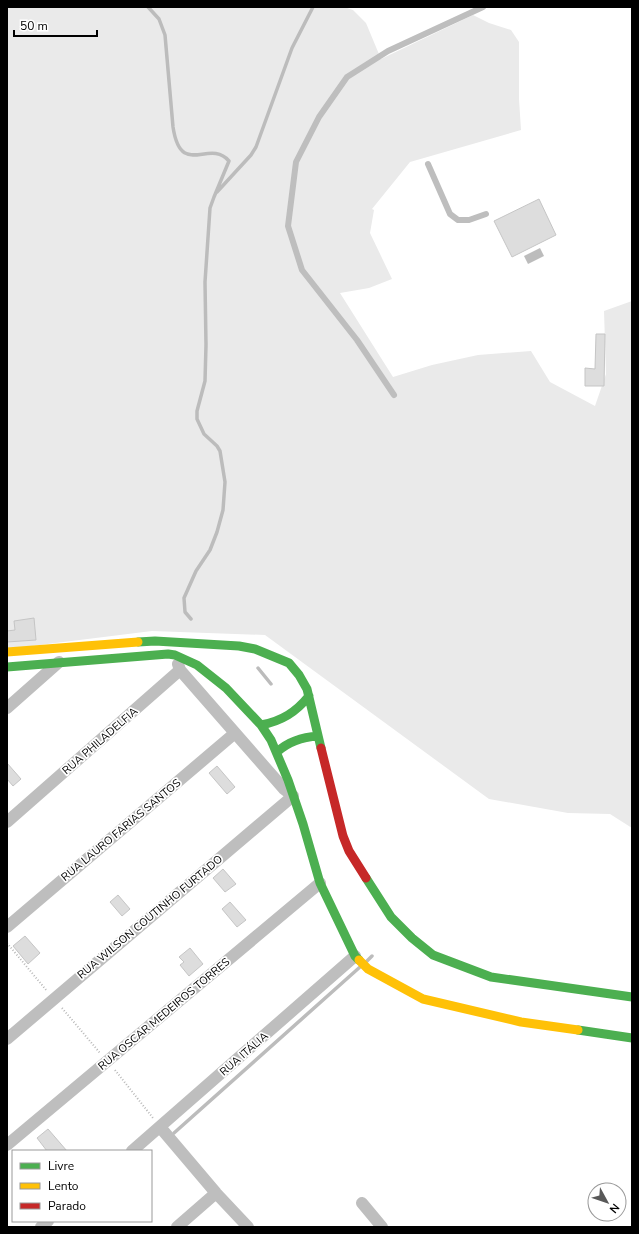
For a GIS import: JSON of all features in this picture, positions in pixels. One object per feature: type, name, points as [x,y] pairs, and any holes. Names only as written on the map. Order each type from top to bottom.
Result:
[{"type":"street","points":[[7,652],[155,641],[239,646],[255,649],[289,663],[299,675],[307,689],[343,836],[350,851],[391,917],[412,938],[433,955],[491,977],[632,997]]},
{"type":"street","points":[[7,667],[168,654],[175,655],[197,665],[226,688],[261,725],[277,752],[303,824],[320,883],[357,959],[368,969],[423,999],[521,1022],[632,1038]]},
{"type":"street","points":[[175,655],[180,670],[284,789],[293,796]]},
{"type":"street","points":[[7,708],[59,662]]},
{"type":"street","name":"RUA PHILADELFIA","points":[[7,822],[180,670]]},
{"type":"street","points":[[261,725],[274,723],[288,718],[300,708],[309,696]]},
{"type":"street","name":"RUA LAURO FARIAS SANTOS","points":[[7,928],[235,733]]},
{"type":"street","points":[[277,752],[285,744],[295,738],[318,736]]},
{"type":"street","name":"RUA WILSON COUTINHO FURTADO","points":[[7,1039],[293,796]]},
{"type":"street","name":"RUA OSCAR MEDEIROS TORRES","points":[[7,1145],[320,883]]},
{"type":"street","name":"RUA ITÁLIA","points":[[133,1150],[357,959]]},
{"type":"street","points":[[160,1127],[216,1193],[248,1227]]},
{"type":"street","points":[[177,1227],[216,1193]]},
{"type":"street","points":[[362,1203],[382,1227]]},
{"type":"lane","points":[[394,395],[357,340],[302,270],[288,226],[296,162],[319,117],[347,77],[388,51],[483,7]]},
{"type":"lane","points":[[428,164],[450,214],[458,220],[469,220],[486,214]]},
{"type":"path","points":[[7,943],[107,1061],[160,1127]]},
{"type":"shaded area","points":[[7,7],[344,7],[353,10],[366,23],[381,59],[473,15],[489,23],[511,30],[519,42],[519,99],[521,130],[410,162],[372,209],[374,210],[370,233],[392,279],[369,288],[340,293],[393,377],[432,365],[478,355],[531,351],[550,382],[595,406],[606,374],[604,311],[632,301],[632,828],[610,814],[568,813],[489,799],[265,635],[152,631],[7,649]]},
{"type":"shaded area","points":[[540,248],[544,256],[528,264],[524,256]]},
{"type":"building","points":[[539,199],[556,235],[512,257],[494,221]]},
{"type":"building","points":[[596,334],[605,334],[604,386],[585,386],[585,368],[595,369]]},
{"type":"building","points":[[34,618],[36,640],[7,642],[7,631],[15,630],[14,621]]},
{"type":"building","points":[[7,763],[21,779],[13,786],[7,779]]},
{"type":"building","points":[[217,766],[235,787],[227,794],[209,773]]},
{"type":"building","points":[[223,869],[236,884],[225,892],[213,878]]},
{"type":"building","points":[[118,895],[130,909],[122,916],[110,902]]},
{"type":"building","points":[[230,902],[246,920],[237,927],[222,909]]},
{"type":"building","points":[[25,936],[40,953],[28,964],[13,946]]},
{"type":"building","points":[[190,948],[203,964],[189,976],[180,965],[184,962],[179,957]]},
{"type":"building","points":[[48,1129],[66,1150],[46,1150],[37,1138]]},
{"type":"waterway","points":[[148,7],[159,19],[165,35],[173,127],[177,142],[182,151],[189,155],[213,153],[221,155],[229,161],[210,208],[205,282],[205,381],[197,411],[197,419],[204,434],[217,446],[220,451],[225,482],[223,510],[210,550],[196,571],[184,598],[185,612],[191,619]]},
{"type":"waterway","points":[[217,192],[251,155],[256,147],[292,48],[313,7]]},
{"type":"waterway","points":[[258,668],[271,684]]},
{"type":"waterway","points":[[366,962],[372,956]]},
{"type":"waterway","points":[[174,1133],[360,967]]},
{"type":"traffic: fast","points":[[138,642],[155,641],[239,646],[255,649],[289,663],[299,675],[307,689],[321,748]]},
{"type":"traffic: fast","points":[[7,667],[168,654],[175,655],[197,665],[226,688],[261,725],[271,740],[288,780],[303,824],[320,883],[355,956],[359,960]]},
{"type":"traffic: fast","points":[[261,725],[276,721],[288,715],[299,707],[309,696]]},
{"type":"traffic: fast","points":[[277,752],[296,740],[318,736]]},
{"type":"traffic: fast","points":[[366,878],[391,917],[412,938],[433,955],[491,977],[632,997]]},
{"type":"traffic: fast","points":[[578,1030],[632,1038]]},
{"type":"traffic: slow","points":[[7,652],[138,642]]},
{"type":"traffic: slow","points":[[359,960],[368,969],[423,999],[521,1022],[578,1030]]},
{"type":"traffic: jam","points":[[321,748],[343,836],[349,851],[366,878]]}]
